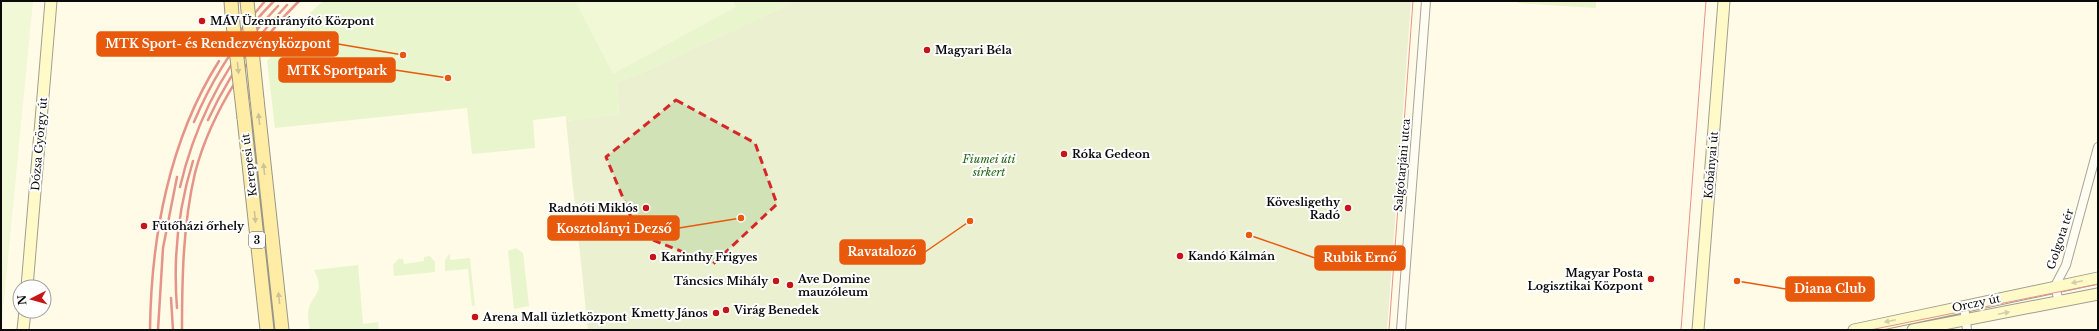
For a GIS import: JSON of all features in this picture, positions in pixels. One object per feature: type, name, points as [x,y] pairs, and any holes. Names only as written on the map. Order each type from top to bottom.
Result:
[{"type":"main road","name":"Dózsa György út","points":[[28,279],[51,1]]},
{"type":"main road","name":"Kerepesi út","points":[[231,1],[267,330]]},
{"type":"main road","name":"Kerepesi út","points":[[247,1],[282,330]]},
{"type":"main road","name":"Kőbányai út","points":[[1700,328],[1724,1]]},
{"type":"main road","name":"Orczy út","points":[[1854,330],[2098,278]]},
{"type":"main road","name":"Orczy út","points":[[1913,330],[1966,326],[2058,302],[2098,294]]},
{"type":"main road","points":[[23,330],[24,319]]},
{"type":"street","name":"Salgótarjáni utca","points":[[1401,330],[1426,1]]},
{"type":"street","name":"Golgota tér","points":[[2058,302],[2056,286],[2066,265],[2098,147]]},
{"type":"street","points":[[1964,306],[1966,326]]},
{"type":"highlighted area","points":[[676,100],[755,143],[777,204],[713,264],[638,234],[606,157]]},
{"type":"green space","points":[[1,1],[33,1],[1,330]]},
{"type":"green space","points":[[323,1],[796,1],[637,75],[617,82],[619,114],[566,121],[566,116],[533,120],[535,148],[472,154],[467,108],[275,128],[267,61],[312,11]]},
{"type":"green space","points":[[575,1],[733,1],[736,7],[613,74]]},
{"type":"green space","name":"Fiumei úti sírkert","points":[[796,1],[1411,1],[1387,330],[588,330],[566,121],[619,114],[617,82],[637,75]]},
{"type":"green space","points":[[1517,1],[1596,1],[1596,8],[1518,3]]},
{"type":"green space","points":[[516,248],[523,253],[529,306],[514,309],[508,251]]},
{"type":"green space","points":[[450,253],[450,260],[470,258],[475,306],[472,306],[468,269],[445,271],[445,260]]},
{"type":"green space","points":[[430,256],[435,262],[435,272],[394,276],[393,265],[398,259],[403,259],[404,264],[424,261],[424,257]]},
{"type":"green space","points":[[266,259],[272,275],[277,330],[273,330]]},
{"type":"green space","points":[[358,265],[363,324],[378,322],[379,330],[310,330],[308,314],[309,307],[317,294],[319,284],[314,270]]},
{"type":"tram line","points":[[1389,330],[1413,1]]},
{"type":"tram line","points":[[1681,330],[1706,1]]},
{"type":"tram line","points":[[1870,330],[2098,284]]},
{"type":"railway","points":[[234,38],[265,1]]},
{"type":"railway","points":[[194,122],[218,73],[249,28],[274,1]]},
{"type":"railway","points":[[182,330],[183,271],[188,212],[195,173],[202,150],[223,103],[236,81],[266,38],[299,1]]},
{"type":"railway","points":[[208,120],[224,89],[243,59],[264,31],[287,5]]},
{"type":"railway","points":[[180,187],[195,137],[217,90],[244,46],[278,6]]},
{"type":"railway","points":[[150,330],[154,260],[166,191],[175,157],[187,123],[202,91],[219,61]]},
{"type":"railway","points":[[177,308],[176,252],[180,215],[193,161]]},
{"type":"railway","points":[[158,330],[163,248],[177,177]]},
{"type":"railway","points":[[171,298],[173,330]]},
{"type":"place","name":"MÁV Üzemirányító Központ","points":[[202,21]]},
{"type":"place","name":"Magyari Béla","points":[[927,50]]},
{"type":"place","name":"MTK Sport- és Rendezvényközpont","points":[[403,55]]},
{"type":"place","name":"MTK Sportpark","points":[[448,78]]},
{"type":"place","name":"Róka Gedeon","points":[[1064,154]]},
{"type":"place","name":"Radnóti Miklós","points":[[646,208]]},
{"type":"place","name":"Kövesligethy Radó","points":[[1348,208]]},
{"type":"place","name":"Kosztolányi Dezső","points":[[741,218]]},
{"type":"place","name":"Ravatalozó","points":[[970,221]]},
{"type":"place","name":"Fűtőházi őrhely","points":[[144,226]]},
{"type":"place","name":"Rubik Ernő","points":[[1249,235]]},
{"type":"place","name":"Kandó Kálmán","points":[[1180,256]]},
{"type":"place","name":"Karinthy Frigyes","points":[[653,257]]},
{"type":"place","name":"Magyar Posta Logisztikai Központ","points":[[1651,279]]},
{"type":"place","name":"Táncsics Mihály","points":[[776,281]]},
{"type":"place","name":"Diana Club","points":[[1737,281]]},
{"type":"place","name":"Ave Domine mauzóleum","points":[[790,285]]},
{"type":"place","name":"Virág Benedek","points":[[726,310]]},
{"type":"place","name":"Kmetty János","points":[[716,313]]},
{"type":"place","name":"Arena Mall üzletközpont","points":[[475,317]]}]
